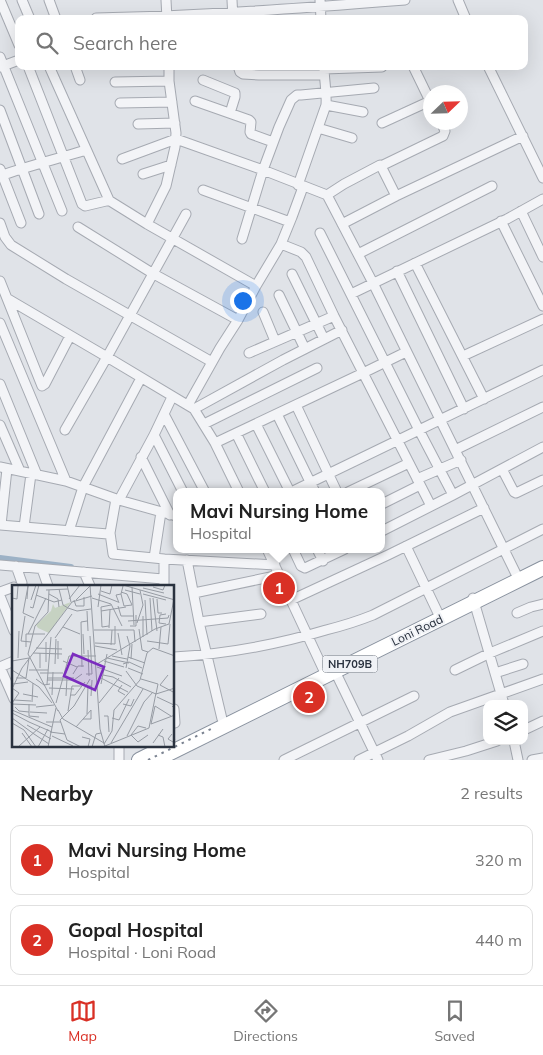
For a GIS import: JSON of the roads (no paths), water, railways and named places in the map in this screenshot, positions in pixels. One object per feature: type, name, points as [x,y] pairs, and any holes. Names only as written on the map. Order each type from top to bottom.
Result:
[{"type":"highway","name":"Loni Road","points":[[175,742],[473,599],[543,560]]},
{"type":"highway","name":"Loni Road","points":[[156,760],[438,613],[543,568]]},
{"type":"highway","points":[[139,760],[163,748]]},
{"type":"street","points":[[0,0],[15,36]]},
{"type":"street","points":[[22,0],[28,15]]},
{"type":"street","points":[[52,0],[55,15]]},
{"type":"street","points":[[166,0],[167,15]]},
{"type":"street","points":[[232,0],[233,15],[320,3],[405,0]]},
{"type":"street","points":[[458,0],[464,15]]},
{"type":"street","points":[[15,61],[1,64],[62,211]]},
{"type":"street","points":[[30,70],[82,204],[85,206],[108,200]]},
{"type":"street","points":[[52,70],[108,200],[256,286]]},
{"type":"street","points":[[76,70],[80,80]]},
{"type":"street","points":[[147,224],[164,191],[176,139],[168,70]]},
{"type":"street","points":[[191,407],[212,362],[281,244],[290,222],[326,105],[327,93],[324,70],[259,75],[243,74],[239,70]]},
{"type":"street","points":[[416,70],[423,86]]},
{"type":"street","points":[[490,70],[543,178]]},
{"type":"street","points":[[203,80],[235,93],[236,97],[230,114]]},
{"type":"street","points":[[115,82],[169,81]]},
{"type":"street","points":[[242,239],[263,170],[283,118],[294,97],[374,88]]},
{"type":"street","points":[[195,101],[250,121],[250,132],[252,135],[274,142]]},
{"type":"street","points":[[120,103],[172,102]]},
{"type":"street","points":[[382,123],[423,104]]},
{"type":"street","points":[[326,105],[363,112]]},
{"type":"street","points":[[0,110],[39,214]]},
{"type":"street","points":[[138,124],[174,123]]},
{"type":"street","points":[[318,128],[352,138]]},
{"type":"street","points":[[327,196],[372,169],[443,136],[445,130]]},
{"type":"street","points":[[342,224],[522,136]]},
{"type":"street","points":[[122,159],[176,139],[263,170],[327,196],[373,283],[516,574]]},
{"type":"street","points":[[21,224],[1,173],[86,150]]},
{"type":"street","points":[[143,174],[171,166]]},
{"type":"street","points":[[381,166],[396,196]]},
{"type":"street","points":[[358,254],[492,186]]},
{"type":"street","points":[[203,190],[290,222]]},
{"type":"street","points":[[351,294],[397,270],[501,222],[543,199]]},
{"type":"street","points":[[521,211],[543,257]]},
{"type":"street","points":[[65,430],[186,214]]},
{"type":"street","points":[[501,222],[543,306]]},
{"type":"street","points":[[0,224],[11,245],[66,279],[212,362]]},
{"type":"street","points":[[78,228],[152,273],[238,320]]},
{"type":"street","points":[[320,233],[452,495]]},
{"type":"street","points":[[281,244],[304,254],[431,506]]},
{"type":"street","points":[[415,263],[484,399]]},
{"type":"street","points":[[397,270],[464,409]]},
{"type":"street","points":[[292,274],[324,339]]},
{"type":"street","points":[[0,281],[42,386],[45,384],[70,336]]},
{"type":"street","points":[[279,295],[305,349]]},
{"type":"street","points":[[8,300],[191,407],[215,442],[237,488]]},
{"type":"street","points":[[263,312],[275,341]]},
{"type":"street","points":[[249,353],[334,316]]},
{"type":"street","points":[[463,356],[543,319]]},
{"type":"street","points":[[0,323],[66,481]]},
{"type":"street","points":[[191,407],[342,330]]},
{"type":"street","points":[[215,442],[363,374],[406,352]]},
{"type":"street","points":[[204,424],[317,368]]},
{"type":"street","points":[[299,488],[543,370]]},
{"type":"street","points":[[69,531],[82,487],[141,378]]},
{"type":"street","points":[[0,384],[34,474],[24,527]]},
{"type":"street","points":[[172,397],[142,457],[117,499],[110,533],[113,554],[159,559],[275,565]]},
{"type":"street","points":[[296,405],[335,488]]},
{"type":"street","points":[[456,450],[543,408]]},
{"type":"street","points":[[164,414],[203,488]]},
{"type":"street","points":[[277,414],[313,488]]},
{"type":"street","points":[[256,424],[289,488]]},
{"type":"street","points":[[0,425],[20,471]]},
{"type":"street","points":[[236,433],[263,488]]},
{"type":"street","points":[[154,434],[181,488]]},
{"type":"street","points":[[385,529],[543,446]]},
{"type":"street","points":[[0,565],[84,572],[164,582],[159,559],[169,515],[142,457]]},
{"type":"street","points":[[385,502],[439,469],[460,460]]},
{"type":"street","points":[[356,488],[408,463]]},
{"type":"street","points":[[110,533],[0,525],[2,467],[66,481],[169,515]]},
{"type":"street","points":[[502,469],[515,492],[543,480]]},
{"type":"street","points":[[291,600],[484,508]]},
{"type":"street","points":[[175,657],[206,656],[241,650],[307,636],[365,618],[543,529]]},
{"type":"street","points":[[406,546],[438,613]]},
{"type":"street","points":[[269,553],[307,636],[360,723],[376,756]]},
{"type":"street","points":[[295,553],[303,567],[307,568],[336,553]]},
{"type":"street","points":[[319,553],[322,560]]},
{"type":"street","points":[[188,560],[206,656],[222,719]]},
{"type":"street","points":[[16,566],[19,585]]},
{"type":"street","points":[[42,569],[48,585]]},
{"type":"street","points":[[84,572],[90,585]]},
{"type":"street","points":[[194,593],[280,575]]},
{"type":"street","points":[[12,589],[0,594],[12,625]]},
{"type":"street","points":[[473,599],[503,700]]},
{"type":"street","points":[[517,614],[531,607],[543,604]]},
{"type":"street","points":[[199,622],[261,614]]},
{"type":"street","points":[[455,670],[543,631]]},
{"type":"street","points":[[12,662],[0,667],[12,694]]},
{"type":"street","points":[[495,674],[523,664]]},
{"type":"street","points":[[359,760],[376,756],[450,712],[543,678]]},
{"type":"street","points":[[287,759],[414,696]]},
{"type":"street","points":[[528,728],[543,722]]},
{"type":"street","points":[[428,760],[485,745]]},
{"type":"street","points":[[515,745],[518,760]]},
{"type":"waterway","points":[[0,558],[71,567]]},
{"type":"railway","points":[[175,747],[213,728]]},
{"type":"railway","points":[[148,760],[172,748]]},
{"type":"place","name":"Mavi Nursing Home","points":[[279,588]]},
{"type":"place","name":"Gopal Hospital","points":[[309,697]]}]
